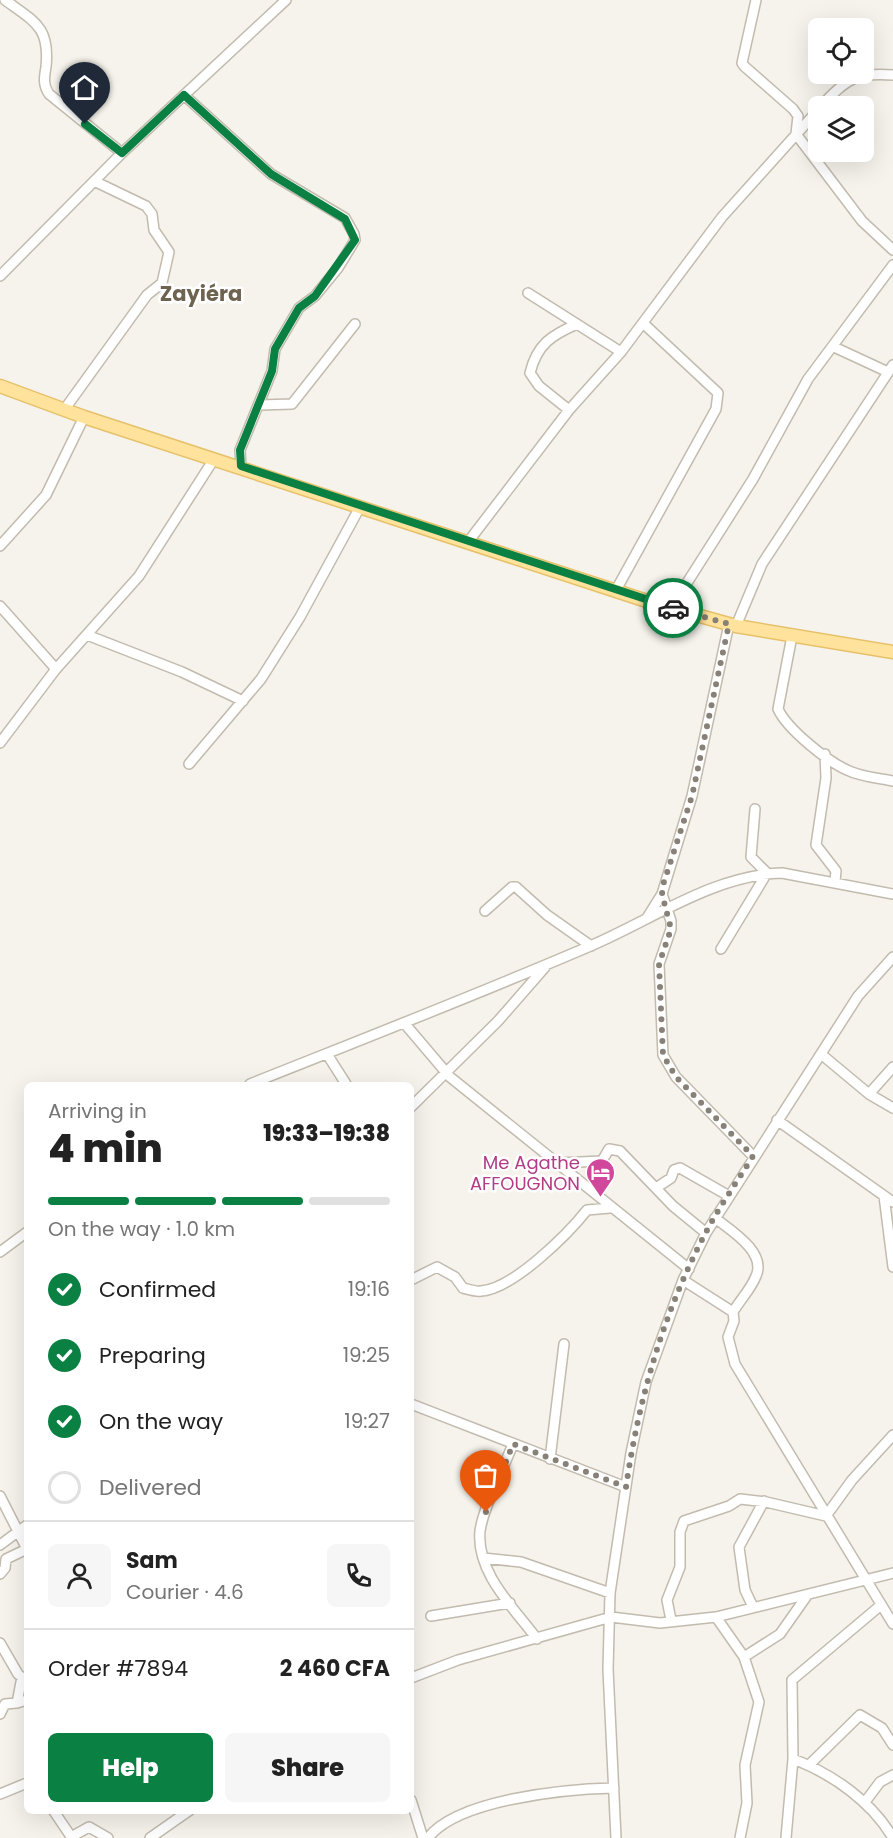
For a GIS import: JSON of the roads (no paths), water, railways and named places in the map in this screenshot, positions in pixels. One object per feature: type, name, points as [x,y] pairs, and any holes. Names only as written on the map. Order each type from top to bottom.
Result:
[{"type":"main road","points":[[0,386],[84,417],[677,609],[733,625],[893,652]]},
{"type":"street","points":[[5,0],[43,31],[48,46],[44,86],[49,94],[122,153]]},
{"type":"street","points":[[0,276],[122,153],[286,0]]},
{"type":"street","points":[[756,0],[742,63],[793,109],[798,116],[796,134],[862,221],[893,250]]},
{"type":"street","points":[[833,96],[853,77],[867,73],[893,75]]},
{"type":"street","points":[[184,95],[271,174],[345,219],[355,240],[338,268],[315,296],[299,308],[275,349],[272,371],[240,450],[241,466]]},
{"type":"street","points":[[468,542],[569,410],[643,323],[722,218],[808,121]]},
{"type":"street","points":[[64,410],[147,295],[162,283],[169,252],[154,230],[152,214],[146,206],[94,182]]},
{"type":"street","points":[[677,609],[685,586],[753,479],[808,379],[893,265]]},
{"type":"street","points":[[528,292],[621,351]]},
{"type":"street","points":[[616,590],[716,409],[718,393],[643,323]]},
{"type":"street","points":[[260,405],[292,404],[355,324]]},
{"type":"street","points":[[569,410],[539,386],[530,373],[545,342],[552,335],[577,324]]},
{"type":"street","points":[[646,919],[662,894],[692,796],[733,625],[762,564],[890,368],[834,347]]},
{"type":"street","points":[[0,546],[38,507],[46,495],[84,417]]},
{"type":"street","points":[[0,743],[56,669],[139,576],[214,459]]},
{"type":"street","points":[[189,764],[261,679],[300,617],[360,507]]},
{"type":"street","points":[[0,606],[56,669]]},
{"type":"street","points":[[87,635],[182,672],[243,701]]},
{"type":"street","points":[[792,636],[778,709],[791,729],[846,770],[893,781]]},
{"type":"street","points":[[825,754],[826,778],[816,845],[837,871],[835,881]]},
{"type":"street","points":[[826,778],[829,774],[846,770]]},
{"type":"street","points":[[755,809],[751,857],[767,873]]},
{"type":"street","points":[[721,949],[767,873]]},
{"type":"street","points":[[255,1082],[405,1024],[591,946],[722,885],[767,873],[782,873],[835,881],[893,894]]},
{"type":"street","points":[[484,911],[512,887],[516,887],[547,915],[591,946]]},
{"type":"street","points":[[662,894],[668,909],[671,929],[659,964],[663,1055],[676,1077],[753,1156]]},
{"type":"street","points":[[616,1838],[608,1669],[610,1593],[626,1487],[646,1382],[682,1280],[706,1233],[753,1156],[864,988],[893,957]]},
{"type":"street","points":[[414,1104],[498,1021],[548,964]]},
{"type":"street","points":[[405,1024],[446,1072],[610,1208],[689,1269]]},
{"type":"street","points":[[327,1054],[345,1082]]},
{"type":"street","points":[[821,1054],[869,1094],[893,1108]]},
{"type":"street","points":[[869,1094],[893,1067]]},
{"type":"street","points":[[777,1120],[893,1202]]},
{"type":"street","points":[[557,1163],[603,1161],[612,1148],[620,1151],[673,1206],[706,1233]]},
{"type":"street","points":[[656,1188],[671,1178],[674,1170],[680,1168],[729,1196]]},
{"type":"street","points":[[884,1196],[893,1267]]},
{"type":"street","points":[[414,1279],[440,1267],[455,1277],[462,1288],[483,1291],[537,1261],[569,1233],[587,1210],[610,1208]]},
{"type":"street","points":[[715,1218],[747,1245],[756,1260],[757,1275],[732,1312]]},
{"type":"street","points":[[0,1252],[24,1234]]},
{"type":"street","points":[[682,1280],[732,1312],[734,1321],[728,1337],[735,1364],[893,1624]]},
{"type":"street","points":[[550,1459],[564,1344]]},
{"type":"street","points":[[414,1405],[626,1487]]},
{"type":"street","points":[[826,1516],[852,1480],[893,1436]]},
{"type":"street","points":[[513,1444],[482,1522],[480,1532],[483,1558],[493,1581],[537,1639]]},
{"type":"street","points":[[0,1496],[24,1544]]},
{"type":"street","points":[[671,1620],[667,1600],[680,1567],[680,1532],[684,1521],[729,1506],[741,1499],[826,1516]]},
{"type":"street","points":[[753,1607],[745,1590],[739,1547],[764,1502]]},
{"type":"street","points":[[0,1545],[24,1527]]},
{"type":"street","points":[[0,1574],[5,1568],[6,1558],[24,1550]]},
{"type":"street","points":[[483,1558],[521,1562],[610,1593]]},
{"type":"street","points":[[414,1677],[458,1660],[611,1617],[660,1623],[671,1620],[716,1617],[806,1597],[893,1573]]},
{"type":"street","points":[[744,1657],[780,1634],[806,1597]]},
{"type":"street","points":[[430,1616],[510,1603]]},
{"type":"street","points":[[786,1838],[793,1759],[792,1680],[881,1605]]},
{"type":"street","points":[[716,1617],[744,1657],[759,1702],[745,1765],[747,1803],[740,1838]]},
{"type":"street","points":[[0,1643],[24,1679],[17,1703]]},
{"type":"street","points":[[0,1714],[5,1704],[24,1701]]},
{"type":"street","points":[[809,1765],[860,1715],[882,1728],[893,1745]]},
{"type":"street","points":[[793,1759],[809,1765],[865,1802],[877,1813],[893,1838]]},
{"type":"street","points":[[865,1802],[880,1782],[893,1775]]},
{"type":"street","points":[[1,1790],[24,1784]]},
{"type":"street","points":[[16,1787],[24,1791]]},
{"type":"street","points":[[428,1838],[447,1822],[482,1808],[518,1798],[559,1790],[614,1788]]},
{"type":"street","points":[[414,1810],[423,1838]]},
{"type":"street","points":[[56,1814],[71,1837],[89,1827],[108,1838]]},
{"type":"street","points":[[154,1837],[185,1814]]},
{"type":"place","name":"Me Agathe AFFOUGNON","points":[[601,1198]]},
{"type":"district","name":"Zayiéra","points":[[201,293]]}]
